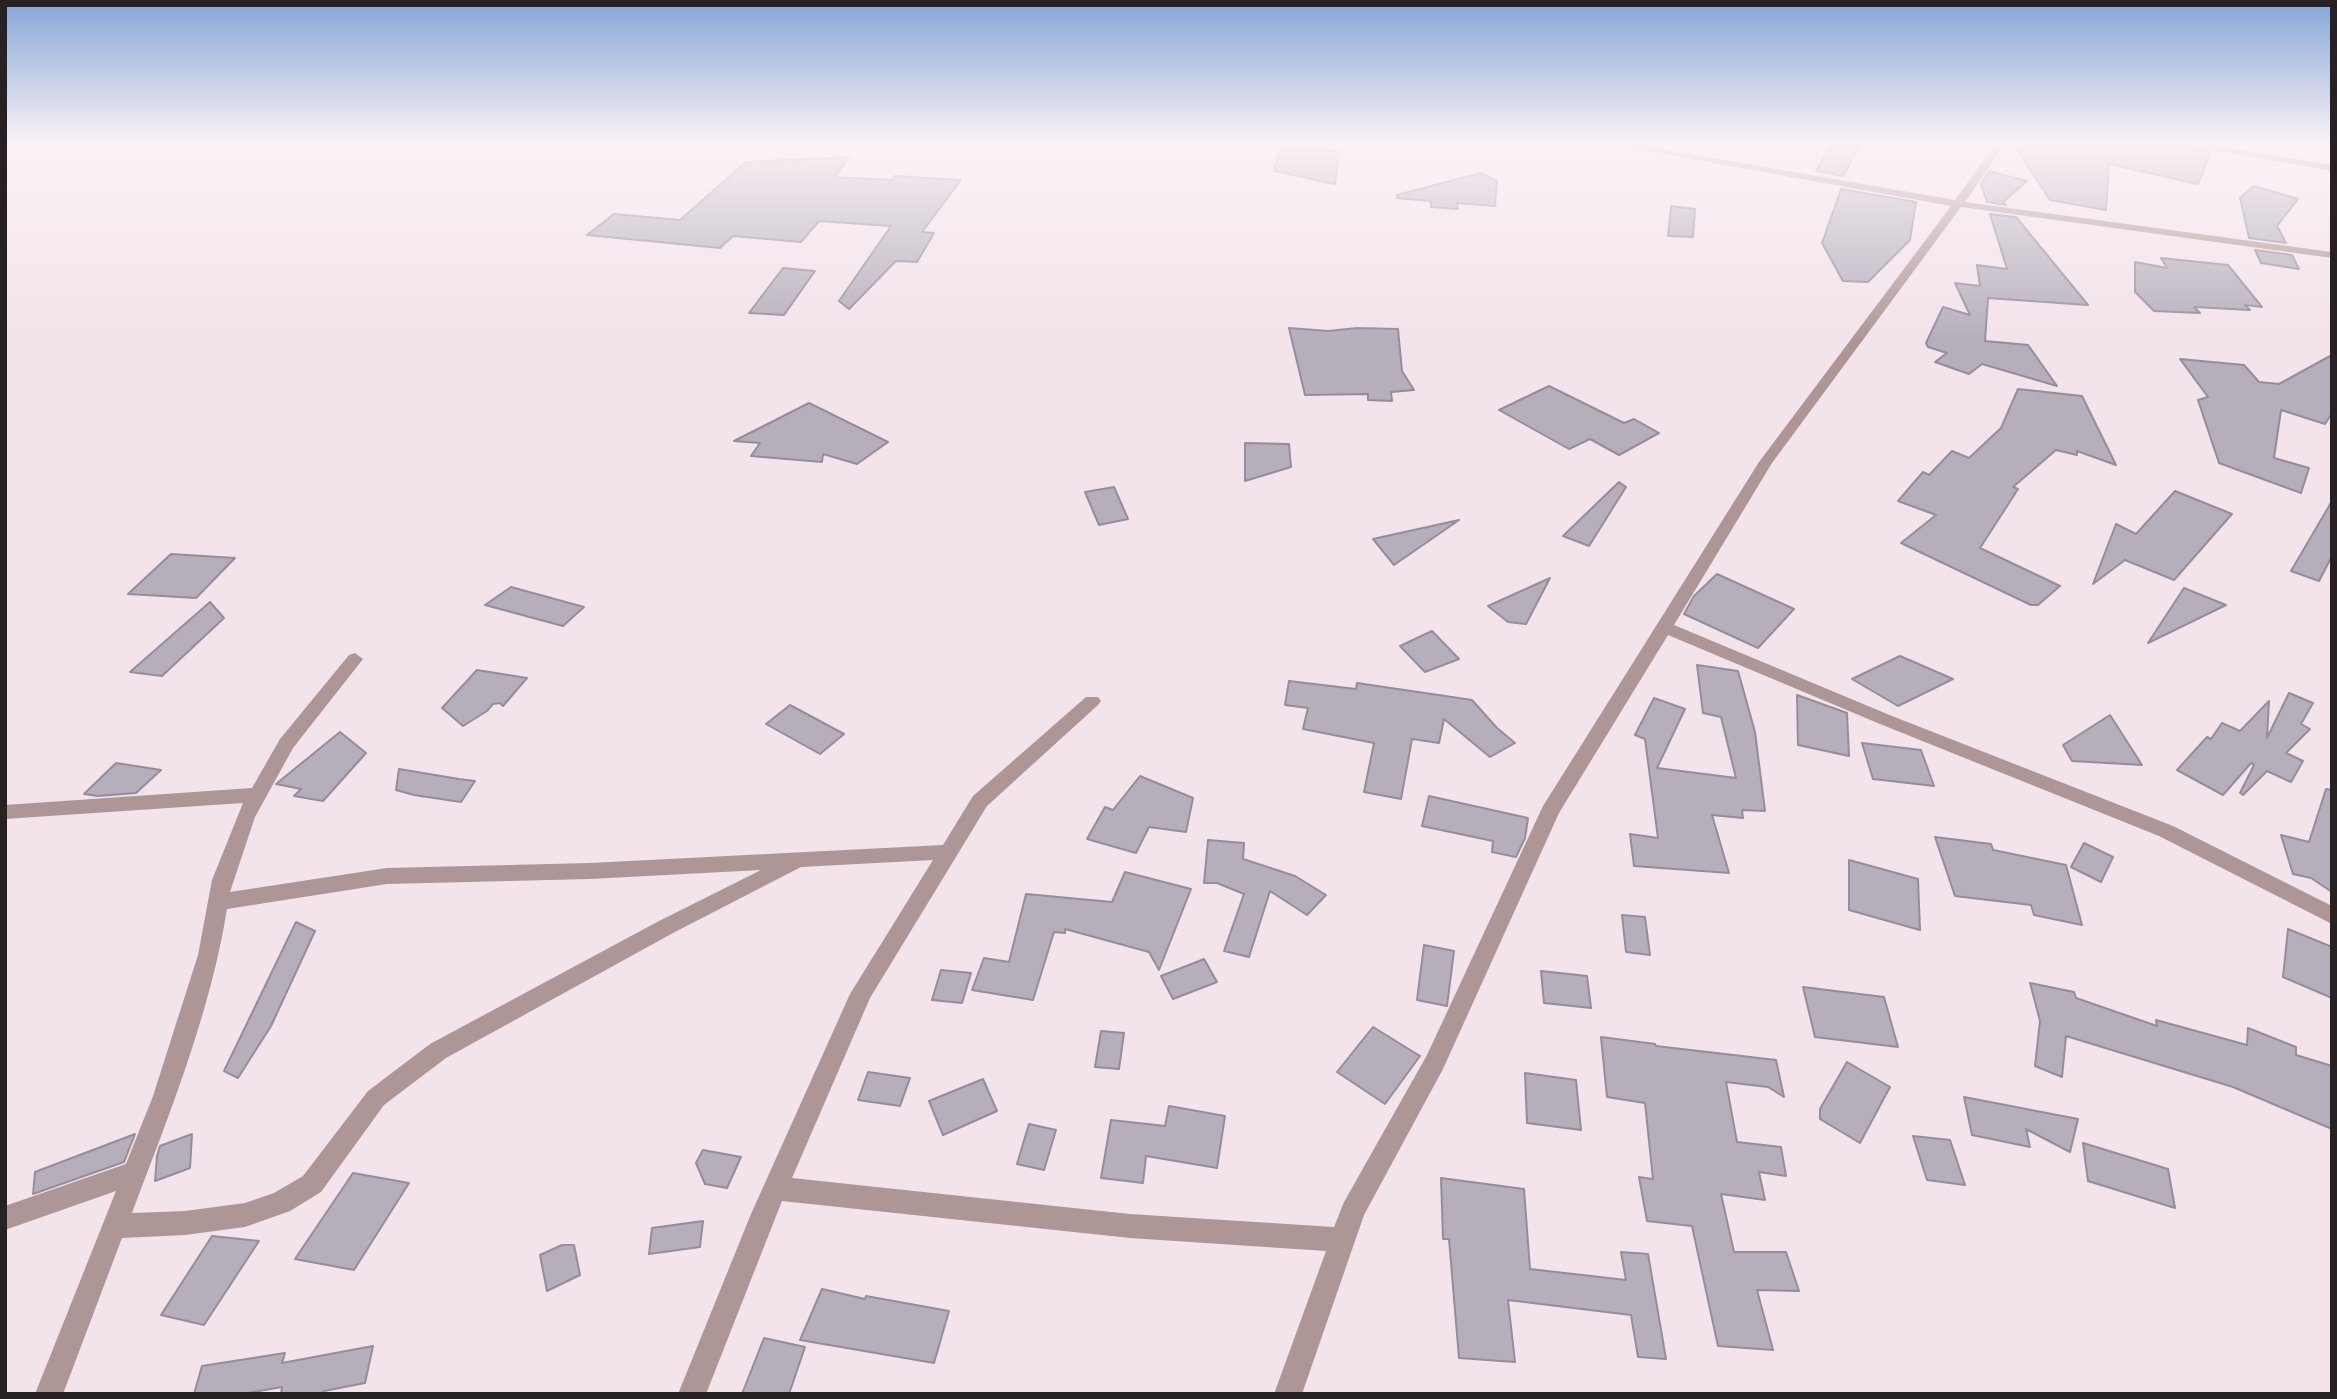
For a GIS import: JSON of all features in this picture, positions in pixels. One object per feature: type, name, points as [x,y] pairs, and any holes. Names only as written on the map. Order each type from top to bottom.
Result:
[{"type":"street","points":[[1288,1394],[1353,1210],[1435,1062],[1550,811],[1766,462],[1954,209]]},
{"type":"street","points":[[1997,209],[2332,255]]},
{"type":"street","points":[[1664,627],[1886,720],[1973,752],[2166,831],[2332,916]]},
{"type":"street","points":[[49,1394],[165,1096],[209,955],[222,880],[245,817],[286,744],[355,659]]},
{"type":"street","points":[[692,1394],[775,1188],[861,994],[980,801],[1091,701]]},
{"type":"street","points":[[5,812],[258,794]]},
{"type":"street","points":[[218,902],[387,876],[590,870],[947,852]]},
{"type":"street","points":[[116,1226],[185,1223],[245,1215],[281,1203],[312,1184],[376,1098],[439,1051],[666,927],[798,860]]},
{"type":"street","points":[[5,1217],[137,1172]]},
{"type":"street","points":[[775,1188],[1130,1226],[1342,1240]]},
{"type":"building","points":[[692,209],[939,209],[922,232],[934,233],[917,262],[896,261],[849,309],[839,301],[891,226],[819,221],[801,242],[733,236],[720,248],[587,235],[614,214],[680,220]]},
{"type":"building","points":[[1671,209],[1695,209],[1693,237],[1668,236]]},
{"type":"building","points":[[1834,209],[1915,209],[1910,240],[1868,282],[1843,281],[1822,243]]},
{"type":"building","points":[[2243,209],[2290,209],[2277,226],[2286,243],[2249,238]]},
{"type":"building","points":[[1990,214],[2016,217],[2088,305],[1988,298],[1985,341],[2028,345],[2057,386],[1982,364],[1969,374],[1935,362],[1947,353],[1928,347],[1926,343],[1943,307],[1970,315],[1955,283],[1980,286],[1977,265],[2007,269]]},
{"type":"building","points":[[2255,250],[2292,255],[2299,269],[2261,263]]},
{"type":"building","points":[[2161,258],[2228,265],[2262,307],[2245,305],[2250,310],[2194,307],[2200,313],[2154,311],[2135,292],[2135,262],[2167,268]]},
{"type":"building","points":[[783,268],[815,271],[784,315],[749,313]]},
{"type":"building","points":[[1289,328],[1328,331],[1357,328],[1398,329],[1402,371],[1414,390],[1391,392],[1392,401],[1368,400],[1368,394],[1305,395]]},
{"type":"building","points":[[2332,355],[2332,413],[2325,424],[2281,410],[2274,458],[2309,468],[2301,493],[2219,463],[2198,400],[2208,397],[2180,359],[2244,365],[2259,382],[2279,384]]},
{"type":"building","points":[[1549,386],[1624,423],[1634,419],[1659,433],[1619,455],[1590,439],[1569,449],[1499,410]]},
{"type":"building","points":[[2018,389],[2082,396],[2116,465],[2077,451],[2077,455],[2056,450],[2013,487],[2018,489],[1980,548],[2060,586],[2038,605],[2031,605],[1901,543],[1936,515],[1898,501],[1923,472],[1929,475],[1952,451],[1969,458],[2001,428]]},
{"type":"building","points":[[809,403],[888,442],[857,464],[823,454],[822,462],[751,456],[760,443],[734,441]]},
{"type":"building","points":[[1245,443],[1289,444],[1291,467],[1245,481]]},
{"type":"building","points":[[1619,482],[1626,487],[1589,546],[1563,536]]},
{"type":"building","points":[[1114,487],[1128,519],[1099,525],[1085,492]]},
{"type":"building","points":[[2175,491],[2232,514],[2174,580],[2125,560],[2093,584],[2116,524],[2136,534]]},
{"type":"building","points":[[2332,501],[2332,556],[2319,581],[2291,571]]},
{"type":"building","points":[[1459,520],[1394,565],[1373,539]]},
{"type":"building","points":[[171,554],[235,558],[196,598],[128,594]]},
{"type":"building","points":[[1717,574],[1794,609],[1758,648],[1684,614],[1694,596]]},
{"type":"building","points":[[1550,578],[1526,624],[1508,622],[1488,606]]},
{"type":"building","points":[[511,587],[584,607],[563,626],[485,605]]},
{"type":"building","points":[[2184,588],[2226,605],[2148,643]]},
{"type":"building","points":[[210,602],[224,618],[162,676],[130,672]]},
{"type":"building","points":[[1432,631],[1459,659],[1425,672],[1400,646]]},
{"type":"building","points":[[1900,656],[1953,679],[1898,706],[1852,679]]},
{"type":"building","points":[[1697,665],[1738,671],[1755,732],[1765,811],[1742,810],[1743,818],[1712,815],[1729,873],[1634,866],[1630,834],[1658,838],[1645,739],[1635,735],[1654,698],[1685,709],[1657,768],[1736,778],[1721,717],[1703,713]]},
{"type":"building","points":[[477,670],[527,678],[503,706],[500,703],[493,704],[463,726],[442,708]]},
{"type":"building","points":[[1289,681],[1356,689],[1357,683],[1472,700],[1497,728],[1515,743],[1490,757],[1444,719],[1439,743],[1412,739],[1401,799],[1364,792],[1374,743],[1303,729],[1308,708],[1285,705]]},
{"type":"building","points":[[2289,693],[2313,703],[2301,724],[2310,729],[2286,753],[2303,761],[2291,782],[2267,771],[2243,795],[2240,793],[2254,765],[2251,763],[2223,795],[2177,770],[2207,737],[2211,739],[2222,723],[2240,731],[2269,701],[2267,738]]},
{"type":"building","points":[[1797,695],[1847,713],[1849,756],[1798,745]]},
{"type":"building","points":[[790,705],[844,734],[820,754],[766,724]]},
{"type":"building","points":[[2110,715],[2142,765],[2072,761],[2063,745]]},
{"type":"building","points":[[340,732],[366,753],[323,801],[294,796],[301,789],[276,784]]},
{"type":"building","points":[[1862,743],[1921,750],[1934,786],[1873,779]]},
{"type":"building","points":[[116,763],[161,770],[136,793],[98,796],[84,794]]},
{"type":"building","points":[[399,769],[475,781],[461,802],[414,795],[396,790]]},
{"type":"building","points":[[1140,776],[1193,798],[1186,832],[1149,827],[1136,853],[1087,839],[1105,807],[1113,810]]},
{"type":"building","points":[[2326,789],[2332,790],[2332,892],[2311,878],[2293,874],[2281,835],[2309,842]]},
{"type":"building","points":[[1429,796],[1528,818],[1525,838],[1516,857],[1492,852],[1493,841],[1422,826]]},
{"type":"building","points":[[1935,837],[1991,844],[1993,850],[2066,865],[2082,925],[2034,915],[2031,905],[1955,896]]},
{"type":"building","points":[[1208,840],[1244,843],[1243,859],[1295,876],[1326,895],[1307,915],[1270,891],[1249,957],[1224,951],[1244,894],[1217,883],[1204,883]]},
{"type":"building","points":[[2084,843],[2113,857],[2101,882],[2071,867]]},
{"type":"building","points":[[1849,860],[1918,879],[1920,930],[1849,910]]},
{"type":"building","points":[[1125,872],[1191,889],[1159,970],[1149,952],[1065,929],[1065,933],[1054,932],[1033,1000],[972,990],[984,958],[1009,962],[1026,894],[1112,902]]},
{"type":"building","points":[[1622,915],[1645,917],[1650,955],[1626,952]]},
{"type":"building","points":[[296,922],[315,931],[271,1026],[238,1078],[224,1071]]},
{"type":"building","points":[[2288,929],[2332,947],[2332,998],[2283,977]]},
{"type":"building","points":[[1424,945],[1454,951],[1447,1006],[1417,1000]]},
{"type":"building","points":[[1204,959],[1217,982],[1173,999],[1161,976]]},
{"type":"building","points":[[941,970],[971,973],[962,1003],[932,1000]]},
{"type":"building","points":[[1541,971],[1587,976],[1591,1008],[1544,1003]]},
{"type":"building","points":[[2030,983],[2074,992],[2076,998],[2157,1026],[2156,1020],[2247,1045],[2248,1028],[2296,1047],[2296,1055],[2332,1066],[2332,1129],[2233,1087],[2066,1036],[2062,1077],[2035,1066],[2040,1021]]},
{"type":"building","points":[[1803,987],[1884,997],[1898,1047],[1815,1037]]},
{"type":"building","points":[[1373,1027],[1420,1056],[1385,1104],[1337,1072]]},
{"type":"building","points":[[1101,1031],[1124,1033],[1119,1069],[1095,1067]]},
{"type":"building","points":[[1601,1037],[1776,1060],[1784,1097],[1768,1087],[1726,1082],[1737,1142],[1781,1147],[1786,1176],[1759,1172],[1765,1200],[1721,1194],[1734,1252],[1786,1252],[1799,1291],[1757,1290],[1773,1350],[1718,1346],[1692,1226],[1647,1221],[1639,1177],[1653,1179],[1645,1103],[1607,1097]]},
{"type":"building","points":[[1847,1062],[1890,1087],[1860,1143],[1820,1119],[1820,1109]]},
{"type":"building","points":[[868,1072],[910,1078],[900,1106],[858,1100]]},
{"type":"building","points":[[1525,1073],[1576,1080],[1581,1130],[1527,1123]]},
{"type":"building","points":[[983,1079],[997,1111],[943,1135],[929,1101]]},
{"type":"building","points":[[1964,1097],[2078,1119],[2070,1152],[2026,1129],[2030,1147],[1972,1135]]},
{"type":"building","points":[[1169,1106],[1225,1116],[1217,1168],[1146,1156],[1143,1183],[1101,1178],[1111,1120],[1165,1126]]},
{"type":"building","points":[[1029,1124],[1056,1130],[1044,1170],[1017,1164]]},
{"type":"building","points":[[135,1134],[124,1162],[33,1194],[35,1172]]},
{"type":"building","points":[[192,1134],[190,1168],[155,1181],[160,1146]]},
{"type":"building","points":[[1913,1136],[1950,1140],[1965,1185],[1927,1180]]},
{"type":"building","points":[[2083,1143],[2168,1169],[2175,1208],[2088,1181]]},
{"type":"building","points":[[703,1150],[741,1157],[727,1188],[705,1184],[696,1163]]},
{"type":"building","points":[[353,1173],[409,1183],[354,1270],[295,1259]]},
{"type":"building","points":[[1441,1178],[1524,1189],[1530,1269],[1626,1280],[1621,1252],[1648,1254],[1666,1359],[1638,1357],[1631,1315],[1508,1300],[1515,1362],[1459,1358],[1449,1239],[1443,1239]]},
{"type":"building","points":[[703,1221],[700,1247],[649,1254],[652,1228]]},
{"type":"building","points":[[212,1236],[259,1241],[204,1325],[161,1315]]},
{"type":"building","points":[[562,1245],[574,1245],[580,1275],[547,1291],[540,1255]]},
{"type":"building","points":[[822,1289],[865,1299],[866,1296],[949,1311],[934,1363],[800,1340]]},
{"type":"building","points":[[764,1338],[805,1347],[789,1394],[742,1394]]},
{"type":"building","points":[[373,1346],[365,1383],[324,1391],[323,1394],[281,1394],[282,1387],[242,1394],[194,1394],[202,1366],[285,1353],[282,1363]]}]
